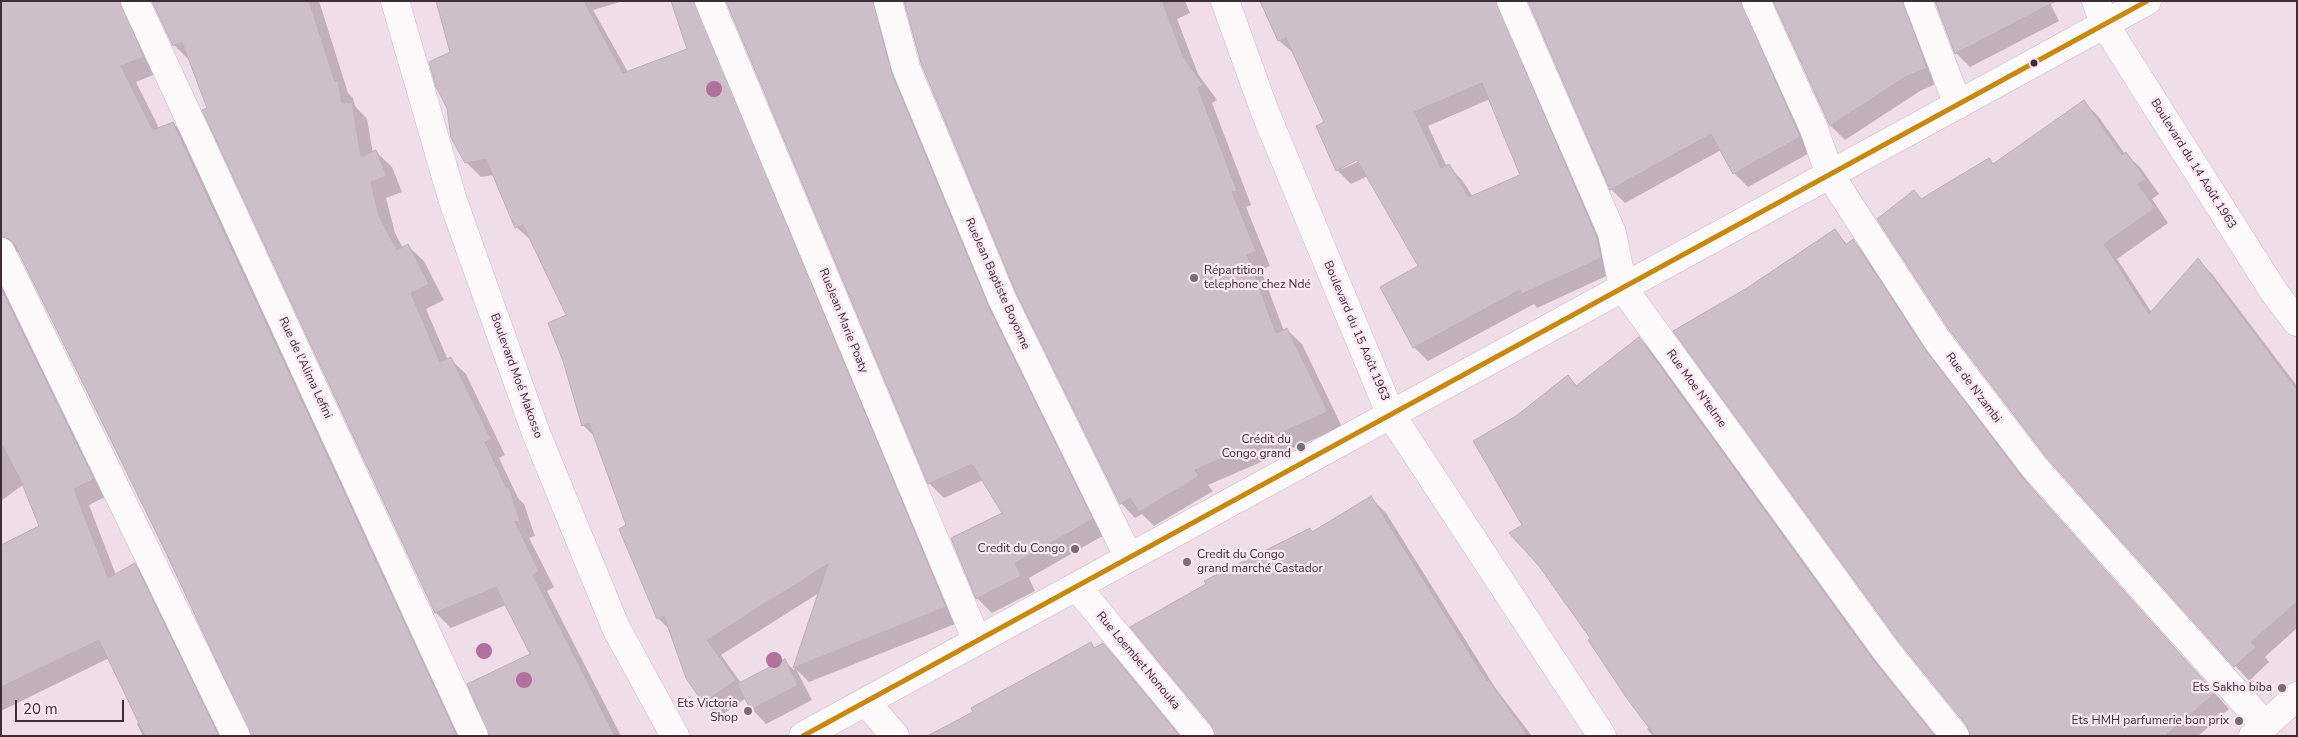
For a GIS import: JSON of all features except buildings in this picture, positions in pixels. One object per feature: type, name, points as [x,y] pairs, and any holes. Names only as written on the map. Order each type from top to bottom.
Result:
[{"type":"street","name":"Rue de l'Alima Lefini","points":[[135,1],[474,736]]},
{"type":"street","name":"Boulevard Moé Makosso","points":[[395,1],[453,201],[536,432],[616,628],[675,736]]},
{"type":"street","name":"RueJean Marie Poaty","points":[[709,1],[977,641]]},
{"type":"street","name":"RueJean Baptiste Boyonne","points":[[888,1],[906,68],[1002,299],[1128,558]]},
{"type":"street","name":"Boulevard du 15 Août 1963","points":[[1224,1],[1265,112],[1391,415],[1602,736]]},
{"type":"street","name":"Rue Moe N'telme","points":[[1511,1],[1612,233],[1623,288],[1887,652],[1955,736]]},
{"type":"street","name":"Rue de N'zambi","points":[[1756,1],[1814,130],[1830,175],[1937,340],[2034,466],[2259,731]]},
{"type":"street","points":[[1918,1],[1958,105]]},
{"type":"street","points":[[804,736],[1958,105],[2100,13],[2147,1]]},
{"type":"street","name":"Boulevard du 14 Août 1963","points":[[2100,13],[2274,292],[2297,322]]},
{"type":"street","points":[[1,252],[236,736]]},
{"type":"street","name":"Rue Loembet Nonouka","points":[[1076,587],[1200,736]]},
{"type":"street","points":[[2259,731],[2297,696]]},
{"type":"street","points":[[866,702],[895,736]]},
{"type":"transit line","points":[[803,736],[2147,1]]},
{"type":"place","name":"Répartition telephone chez Ndé","points":[[1194,278]]},
{"type":"place","name":"Crédit du Congo grand","points":[[1301,447]]},
{"type":"place","name":"Credit du Congo","points":[[1075,549]]},
{"type":"place","name":"Credit du Congo grand marché Castador","points":[[1187,562]]},
{"type":"place","name":"Ets Sakho biba","points":[[2282,688]]},
{"type":"place","name":"Ets Victoria Shop","points":[[748,711]]},
{"type":"place","name":"Ets HMH parfumerie bon prix","points":[[2239,721]]}]
